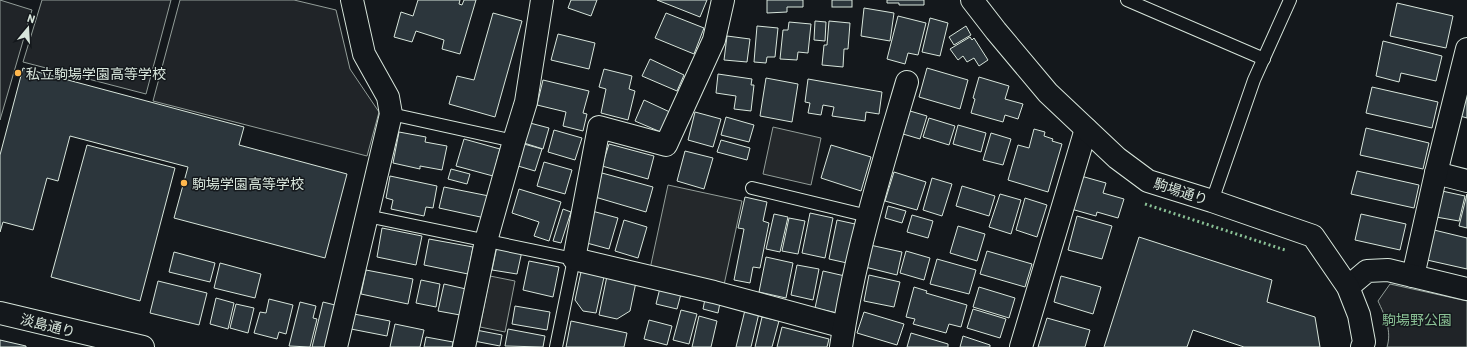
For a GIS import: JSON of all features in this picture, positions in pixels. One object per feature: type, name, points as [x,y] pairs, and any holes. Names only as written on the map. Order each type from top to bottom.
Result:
[{"type":"street","points":[[336,347],[391,114],[388,97],[364,54],[352,0]]},
{"type":"street","points":[[464,347],[486,240],[526,102],[542,0]]},
{"type":"street","points":[[723,0],[714,40],[666,145],[599,127],[574,259],[714,292],[843,337],[868,216],[906,82]]},
{"type":"street","name":"駒場通り","points":[[972,0],[996,32],[1048,93],[1117,158],[1148,181],[1212,201],[1313,236],[1348,287],[1360,315],[1364,342],[1362,347]]},
{"type":"street","points":[[1413,276],[1436,173],[1464,73],[1467,49]]},
{"type":"street","points":[[1021,347],[1086,129]]},
{"type":"street","points":[[1436,173],[1467,181]]},
{"type":"street","points":[[1348,287],[1367,271],[1388,270],[1467,289]]},
{"type":"street","name":"淡島通り","points":[[0,313],[97,342],[143,347]]},
{"type":"lane","points":[[1127,0],[1264,59]]},
{"type":"lane","points":[[1212,201],[1254,80],[1290,0]]},
{"type":"lane","points":[[391,114],[514,141]]},
{"type":"lane","points":[[752,188],[868,216]]},
{"type":"lane","points":[[367,216],[574,259],[556,347]]},
{"type":"green space","points":[[0,0],[32,10],[0,120]]},
{"type":"green space","points":[[42,0],[171,0],[146,94],[23,62]]},
{"type":"green space","points":[[180,0],[294,0],[336,10],[350,69],[379,112],[367,156],[153,101]]},
{"type":"green space","name":"駒場野公園","points":[[1390,284],[1467,301],[1467,347],[1387,347],[1389,335],[1388,329],[1378,301]]},
{"type":"shaded area","points":[[773,127],[821,138],[811,185],[763,174]]},
{"type":"shaded area","points":[[668,185],[742,201],[724,285],[650,269]]},
{"type":"shaded area","points":[[490,276],[515,281],[505,332],[480,327]]},
{"type":"building","points":[[418,0],[460,0],[459,4],[462,5],[464,0],[476,0],[460,54],[442,49],[444,40],[416,31],[412,42],[394,37],[401,12],[413,16]]},
{"type":"building","points":[[571,0],[597,0],[591,16],[568,8]]},
{"type":"building","points":[[657,0],[707,0],[700,17]]},
{"type":"building","points":[[767,0],[803,0],[803,7],[787,7],[787,12],[767,13]]},
{"type":"building","points":[[832,0],[852,0],[852,7],[832,7]]},
{"type":"building","points":[[887,0],[924,0],[924,5],[899,5],[899,3],[887,3]]},
{"type":"building","points":[[1397,3],[1453,16],[1446,48],[1390,36]]},
{"type":"building","points":[[864,8],[894,13],[890,41],[861,36]]},
{"type":"building","points":[[493,13],[522,21],[495,117],[449,104],[457,76],[474,80]]},
{"type":"building","points":[[666,13],[704,28],[694,54],[655,38]]},
{"type":"building","points":[[898,16],[926,23],[918,55],[908,53],[905,64],[887,59]]},
{"type":"building","points":[[930,18],[948,23],[940,56],[922,52]]},
{"type":"building","points":[[815,21],[826,22],[825,41],[814,40]]},
{"type":"building","points":[[829,21],[850,23],[848,49],[844,49],[843,67],[822,65],[824,45],[827,45]]},
{"type":"building","points":[[789,22],[811,24],[808,53],[798,52],[797,60],[780,59],[783,30],[788,30]]},
{"type":"building","points":[[757,26],[778,28],[775,57],[767,57],[766,63],[754,62]]},
{"type":"building","points":[[966,26],[971,35],[954,45],[949,37]]},
{"type":"building","points":[[558,34],[595,43],[589,69],[551,60]]},
{"type":"building","points":[[727,36],[750,39],[747,62],[724,60]]},
{"type":"building","points":[[970,37],[972,40],[974,38],[988,60],[979,66],[974,58],[967,62],[963,56],[958,60],[950,49]]},
{"type":"building","points":[[1383,41],[1442,56],[1436,81],[1401,73],[1399,82],[1376,76]]},
{"type":"building","points":[[650,59],[684,75],[677,91],[642,76]]},
{"type":"building","points":[[23,68],[244,127],[239,145],[347,174],[325,258],[174,218],[188,167],[70,136],[58,181],[47,178],[33,230],[3,222],[0,232],[0,155]]},
{"type":"building","points":[[927,68],[968,80],[960,109],[919,97]]},
{"type":"building","points":[[604,69],[632,76],[629,89],[635,91],[628,120],[601,113],[606,89],[599,87]]},
{"type":"building","points":[[718,74],[752,79],[751,85],[754,85],[751,111],[734,109],[736,96],[716,93]]},
{"type":"building","points":[[979,77],[1009,86],[1005,99],[1023,104],[1018,119],[1005,115],[1003,122],[971,113],[975,99],[973,98]]},
{"type":"building","points":[[766,78],[798,84],[792,122],[760,116]]},
{"type":"building","points":[[808,79],[882,92],[879,114],[866,112],[865,121],[832,116],[834,107],[823,105],[821,115],[808,113],[810,103],[805,102]]},
{"type":"building","points":[[543,80],[589,91],[583,113],[587,114],[583,131],[563,126],[566,112],[537,105]]},
{"type":"building","points":[[1372,87],[1438,102],[1432,128],[1366,113]]},
{"type":"building","points":[[1467,90],[1467,118],[1460,116]]},
{"type":"building","points":[[644,100],[672,113],[663,133],[635,121]]},
{"type":"building","points":[[910,111],[927,116],[920,139],[903,134]]},
{"type":"building","points":[[695,112],[721,119],[713,147],[688,140]]},
{"type":"building","points":[[726,117],[754,125],[749,142],[721,135]]},
{"type":"building","points":[[929,118],[955,126],[949,145],[923,137]]},
{"type":"building","points":[[530,123],[549,128],[543,149],[524,143]]},
{"type":"building","points":[[958,125],[986,133],[981,152],[953,144]]},
{"type":"building","points":[[1366,128],[1429,143],[1423,169],[1360,155]]},
{"type":"building","points":[[1034,129],[1045,132],[1044,136],[1053,139],[1052,141],[1062,144],[1048,192],[1008,180],[1018,145],[1029,148]]},
{"type":"building","points":[[554,130],[582,138],[575,160],[548,152]]},
{"type":"building","points":[[399,132],[426,137],[425,142],[447,146],[442,170],[420,166],[420,169],[393,163]]},
{"type":"building","points":[[991,133],[1011,139],[1003,165],[983,160]]},
{"type":"building","points":[[464,139],[500,149],[493,176],[456,166]]},
{"type":"building","points":[[721,140],[750,148],[747,160],[717,152]]},
{"type":"building","points":[[524,144],[542,149],[535,171],[518,166]]},
{"type":"building","points":[[609,144],[654,156],[648,179],[602,166]]},
{"type":"building","points":[[87,145],[175,168],[140,301],[51,277]]},
{"type":"building","points":[[831,145],[871,157],[861,191],[821,178]]},
{"type":"building","points":[[685,151],[713,158],[704,189],[677,181]]},
{"type":"building","points":[[544,162],[572,170],[565,194],[537,186]]},
{"type":"building","points":[[451,169],[470,174],[467,184],[448,179]]},
{"type":"building","points":[[1357,171],[1419,185],[1414,208],[1351,194]]},
{"type":"building","points":[[894,172],[926,182],[917,210],[885,201]]},
{"type":"building","points":[[602,173],[653,187],[646,212],[595,197]]},
{"type":"building","points":[[390,176],[437,186],[433,208],[426,207],[424,216],[391,209],[393,200],[386,198]]},
{"type":"building","points":[[1081,176],[1106,183],[1103,193],[1124,199],[1118,218],[1097,212],[1096,216],[1071,209]]},
{"type":"building","points":[[932,178],[952,184],[942,216],[923,210]]},
{"type":"building","points":[[962,186],[995,196],[989,216],[956,206]]},
{"type":"building","points":[[444,187],[489,196],[485,218],[439,208]]},
{"type":"building","points":[[519,189],[561,202],[549,241],[534,236],[539,222],[512,213]]},
{"type":"building","points":[[1442,191],[1465,196],[1459,221],[1436,217]]},
{"type":"building","points":[[1000,194],[1021,200],[1011,234],[989,227]]},
{"type":"building","points":[[1467,194],[1467,228],[1459,226]]},
{"type":"building","points":[[745,197],[767,202],[763,221],[769,223],[760,268],[753,267],[750,283],[734,280],[744,229],[738,228]]},
{"type":"building","points":[[1025,198],[1047,205],[1037,237],[1016,230]]},
{"type":"building","points":[[888,206],[906,211],[902,223],[885,218]]},
{"type":"building","points":[[563,209],[571,212],[561,243],[553,241]]},
{"type":"building","points":[[592,211],[618,218],[609,249],[583,242]]},
{"type":"building","points":[[810,213],[833,218],[825,258],[802,253]]},
{"type":"building","points":[[774,214],[788,217],[780,252],[766,249]]},
{"type":"building","points":[[1361,214],[1406,224],[1400,250],[1355,240]]},
{"type":"building","points":[[912,215],[933,221],[928,238],[907,232]]},
{"type":"building","points":[[1077,216],[1112,226],[1102,259],[1068,250]]},
{"type":"building","points":[[789,218],[805,221],[798,254],[782,251]]},
{"type":"building","points":[[624,220],[647,227],[638,258],[615,251]]},
{"type":"building","points":[[837,220],[855,224],[847,263],[829,259]]},
{"type":"building","points":[[958,226],[985,234],[977,261],[950,253]]},
{"type":"building","points":[[382,228],[422,236],[416,265],[377,257]]},
{"type":"building","points":[[1434,230],[1467,238],[1467,269],[1427,260]]},
{"type":"building","points":[[1139,237],[1272,280],[1267,302],[1315,317],[1320,347],[1244,347],[1193,330],[1187,347],[1104,347]]},
{"type":"building","points":[[429,239],[473,247],[468,274],[424,265]]},
{"type":"building","points":[[870,245],[902,252],[897,275],[865,267]]},
{"type":"building","points":[[497,246],[522,251],[517,274],[492,270]]},
{"type":"building","points":[[906,251],[930,258],[924,280],[900,273]]},
{"type":"building","points":[[987,251],[1032,264],[1025,287],[980,274]]},
{"type":"building","points":[[174,252],[215,263],[210,282],[169,272]]},
{"type":"building","points":[[766,257],[793,263],[786,298],[759,292]]},
{"type":"building","points":[[937,259],[976,270],[969,294],[930,284]]},
{"type":"building","points":[[529,261],[559,267],[553,297],[523,290]]},
{"type":"building","points":[[220,263],[261,274],[255,298],[214,288]]},
{"type":"building","points":[[797,265],[819,269],[813,300],[791,295]]},
{"type":"building","points":[[366,270],[413,279],[408,304],[361,294]]},
{"type":"building","points":[[823,271],[845,276],[837,313],[815,308]]},
{"type":"building","points":[[581,272],[604,277],[596,313],[583,311],[575,300]]},
{"type":"building","points":[[869,275],[900,282],[894,307],[864,301]]},
{"type":"building","points":[[607,276],[636,282],[630,311],[617,319],[599,315]]},
{"type":"building","points":[[1061,276],[1101,287],[1093,314],[1054,302]]},
{"type":"building","points":[[421,280],[440,284],[436,307],[416,303]]},
{"type":"building","points":[[158,281],[207,293],[199,325],[150,313]]},
{"type":"building","points":[[444,284],[466,289],[460,315],[438,311]]},
{"type":"building","points":[[914,287],[927,291],[926,293],[967,305],[961,327],[949,324],[946,333],[913,324],[915,319],[906,317]]},
{"type":"building","points":[[979,287],[1015,298],[1009,318],[973,307]]},
{"type":"building","points":[[660,288],[681,294],[677,309],[656,304]]},
{"type":"building","points":[[706,294],[721,298],[718,313],[703,309]]},
{"type":"building","points":[[216,298],[234,303],[228,329],[210,324]]},
{"type":"building","points":[[269,299],[293,305],[286,334],[279,332],[277,339],[254,333],[260,312],[266,313]]},
{"type":"building","points":[[300,302],[316,306],[313,318],[317,319],[310,347],[289,346]]},
{"type":"building","points":[[323,302],[339,306],[328,347],[312,347]]},
{"type":"building","points":[[236,304],[254,308],[248,333],[230,328]]},
{"type":"building","points":[[515,306],[550,312],[547,330],[512,324]]},
{"type":"building","points":[[746,306],[760,309],[751,347],[736,347]]},
{"type":"building","points":[[973,309],[1006,319],[1000,338],[967,328]]},
{"type":"building","points":[[681,310],[697,314],[689,344],[673,340]]},
{"type":"building","points":[[864,312],[904,324],[897,345],[857,333]]},
{"type":"building","points":[[354,314],[390,321],[387,336],[351,329]]},
{"type":"building","points":[[699,316],[717,321],[711,347],[692,347]]},
{"type":"building","points":[[762,317],[779,321],[772,347],[755,347]]},
{"type":"building","points":[[1047,318],[1090,330],[1085,347],[1038,347]]},
{"type":"building","points":[[649,320],[672,326],[667,345],[644,339]]},
{"type":"building","points":[[571,321],[627,333],[624,347],[566,347]]},
{"type":"building","points":[[395,324],[424,330],[420,347],[390,347]]},
{"type":"building","points":[[782,327],[829,339],[827,347],[777,347]]},
{"type":"building","points":[[508,329],[545,336],[543,347],[505,346]]},
{"type":"building","points":[[476,330],[502,335],[500,346],[474,341]]},
{"type":"building","points":[[911,333],[948,344],[948,347],[907,347]]},
{"type":"building","points":[[963,336],[990,345],[990,347],[960,347]]},
{"type":"building","points":[[426,337],[453,342],[452,347],[424,347]]},
{"type":"building","points":[[0,340],[26,346],[26,347],[0,347]]},
{"type":"hedge","points":[[1145,204],[1285,250]]},
{"type":"place","name":"私立駒場学園高等学校","points":[[18,73]]},
{"type":"place","name":"駒場学園高等学校","points":[[184,183]]}]
